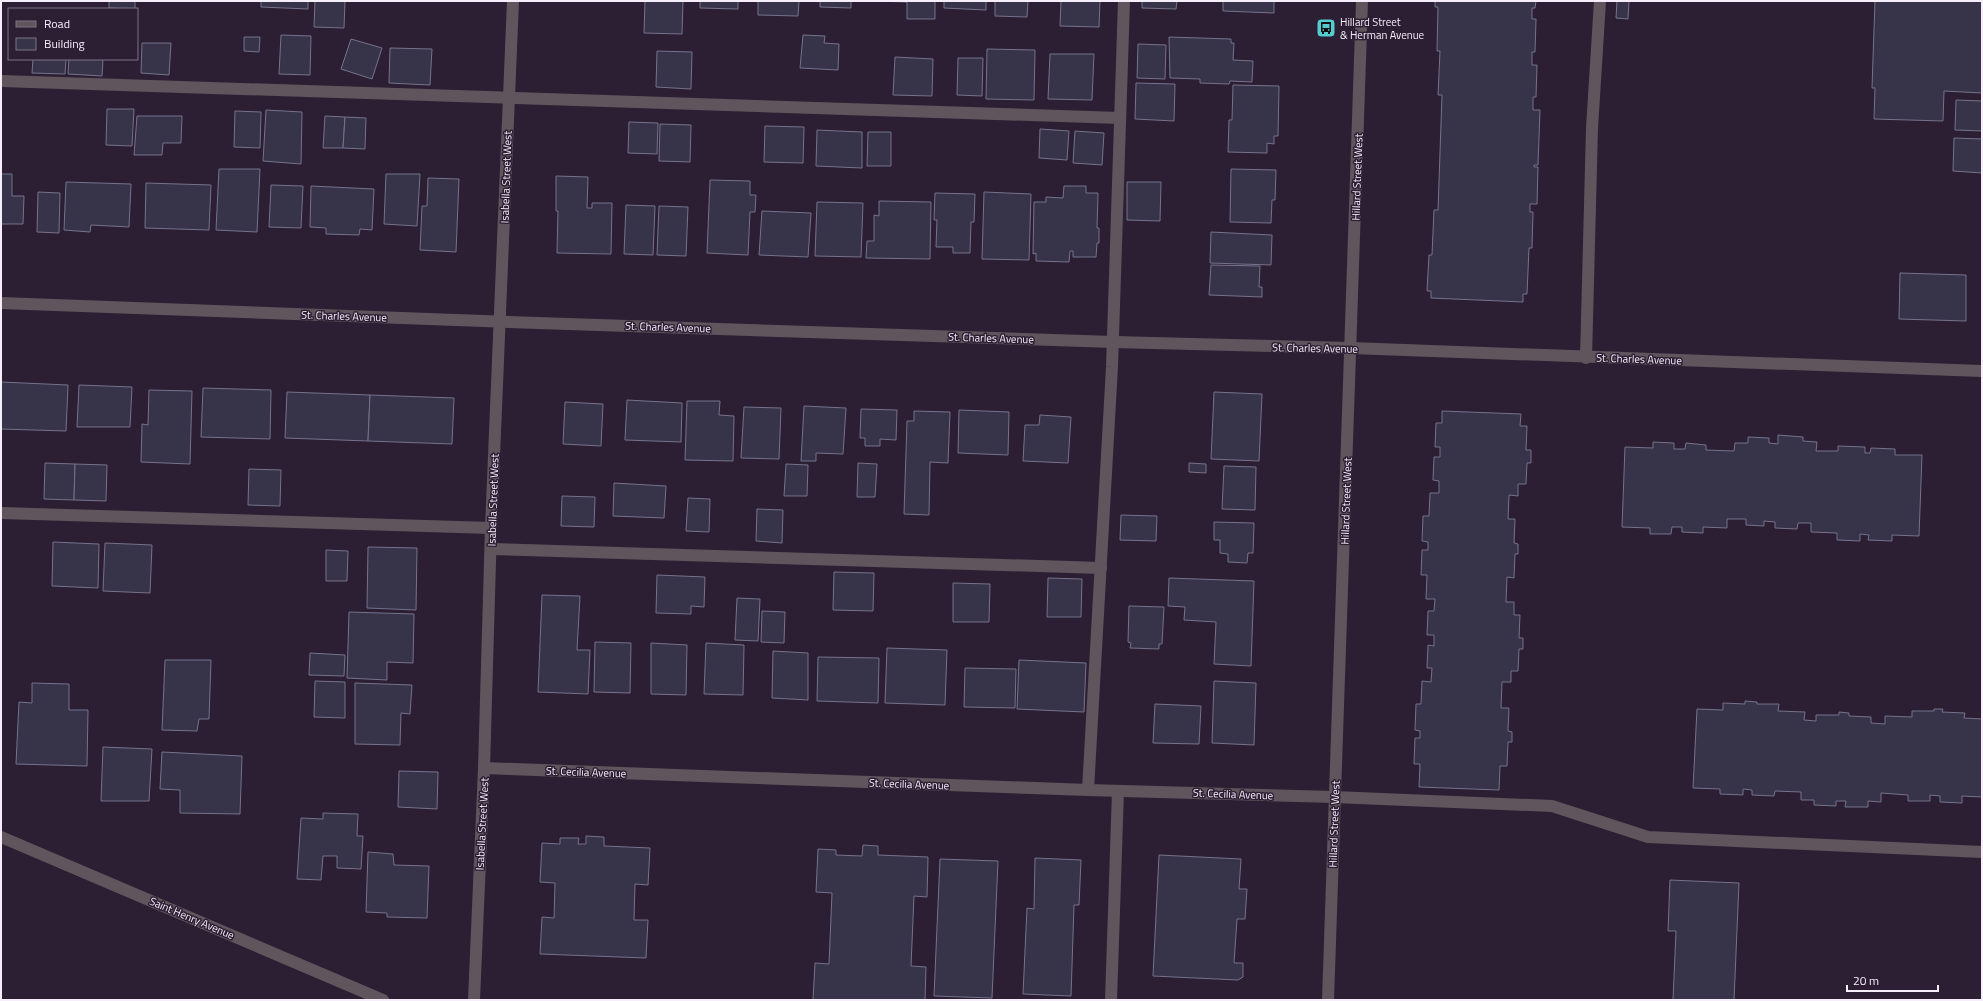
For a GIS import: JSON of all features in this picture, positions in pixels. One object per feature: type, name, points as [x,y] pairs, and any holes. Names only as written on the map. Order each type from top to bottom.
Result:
[{"type":"street","name":"Isabella Street West","points":[[474,1000],[484,768],[491,528],[513,1]]},
{"type":"street","points":[[1088,790],[1113,342],[1124,1]]},
{"type":"street","name":"Hillard Street West","points":[[1328,1000],[1362,1]]},
{"type":"street","points":[[1586,358],[1592,128],[1600,1]]},
{"type":"street","points":[[1,81],[1120,118]]},
{"type":"street","name":"St. Charles Avenue","points":[[1,303],[500,322],[1113,342],[1351,348],[1586,358],[1982,371]]},
{"type":"street","points":[[1,513],[491,528]]},
{"type":"street","points":[[491,550],[1101,568]]},
{"type":"street","name":"St. Cecilia Avenue","points":[[484,768],[1088,790],[1334,797],[1552,806],[1648,837],[1982,852]]},
{"type":"street","points":[[1111,1000],[1118,791]]},
{"type":"street","name":"Saint Henry Avenue","points":[[1,837],[383,1000]]},
{"type":"building","points":[[109,1],[135,1],[135,8],[109,8]]},
{"type":"building","points":[[261,1],[308,1],[308,9],[261,7]]},
{"type":"building","points":[[315,1],[345,1],[344,28],[314,27]]},
{"type":"building","points":[[645,1],[683,1],[682,34],[644,33]]},
{"type":"building","points":[[700,1],[738,1],[738,9],[700,8]]},
{"type":"building","points":[[758,1],[799,1],[798,16],[758,15]]},
{"type":"building","points":[[820,1],[851,1],[851,8],[820,7]]},
{"type":"building","points":[[877,1],[935,1],[935,19],[907,19],[907,2]]},
{"type":"building","points":[[944,1],[986,1],[986,10],[944,8]]},
{"type":"building","points":[[995,1],[1028,1],[1027,17],[995,16]]},
{"type":"building","points":[[1061,1],[1100,1],[1099,27],[1060,26]]},
{"type":"building","points":[[1142,1],[1177,1],[1176,9],[1142,8]]},
{"type":"building","points":[[1223,1],[1274,1],[1274,13],[1223,11]]},
{"type":"building","points":[[1435,1],[1536,1],[1535,8],[1532,8],[1532,19],[1536,19],[1535,52],[1532,52],[1532,65],[1537,65],[1536,97],[1533,97],[1533,110],[1540,110],[1538,165],[1534,165],[1534,167],[1538,167],[1537,204],[1530,204],[1530,212],[1533,212],[1532,248],[1529,248],[1527,294],[1523,294],[1523,302],[1431,298],[1431,291],[1427,291],[1429,255],[1432,255],[1434,210],[1438,210],[1442,95],[1438,95],[1440,51],[1437,51],[1438,7],[1435,7]]},
{"type":"building","points":[[1617,1],[1629,1],[1628,19],[1616,18]]},
{"type":"building","points":[[1875,1],[1982,1],[1982,93],[1944,91],[1943,121],[1874,119],[1875,88],[1872,88]]},
{"type":"building","points":[[281,35],[311,36],[310,75],[279,74]]},
{"type":"building","points":[[803,35],[825,36],[824,43],[839,44],[838,70],[800,68]]},
{"type":"building","points":[[244,37],[260,37],[259,52],[244,51]]},
{"type":"building","points":[[1169,37],[1231,39],[1231,43],[1234,43],[1233,60],[1253,61],[1252,82],[1230,81],[1229,84],[1200,83],[1200,79],[1170,78]]},
{"type":"building","points":[[351,39],[382,48],[372,79],[341,69]]},
{"type":"building","points":[[142,43],[171,43],[169,75],[141,73]]},
{"type":"building","points":[[1138,44],[1166,45],[1165,79],[1137,78]]},
{"type":"building","points":[[390,48],[432,49],[430,85],[389,83]]},
{"type":"building","points":[[987,49],[1035,50],[1034,100],[986,99]]},
{"type":"building","points":[[657,51],[692,52],[691,89],[656,87]]},
{"type":"building","points":[[1050,54],[1094,54],[1092,100],[1048,99]]},
{"type":"building","points":[[895,57],[933,59],[932,96],[893,95]]},
{"type":"building","points":[[958,58],[983,58],[982,96],[957,95]]},
{"type":"building","points":[[33,60],[66,60],[65,74],[32,73]]},
{"type":"building","points":[[69,60],[103,60],[102,76],[68,74]]},
{"type":"building","points":[[1136,83],[1175,84],[1174,121],[1135,119]]},
{"type":"building","points":[[1233,85],[1279,86],[1278,136],[1274,136],[1274,144],[1267,143],[1267,153],[1228,152],[1229,120],[1232,120]]},
{"type":"building","points":[[1956,100],[1982,101],[1982,131],[1955,130]]},
{"type":"building","points":[[107,109],[134,109],[132,146],[106,145]]},
{"type":"building","points":[[266,110],[302,112],[301,164],[263,161]]},
{"type":"building","points":[[235,111],[261,112],[260,148],[234,147]]},
{"type":"building","points":[[137,116],[182,116],[181,143],[163,143],[162,155],[134,155]]},
{"type":"building","points":[[325,116],[345,117],[343,148],[323,148]]},
{"type":"building","points":[[345,117],[366,118],[365,149],[343,148]]},
{"type":"building","points":[[629,122],[658,123],[657,154],[628,153]]},
{"type":"building","points":[[660,124],[691,125],[690,162],[659,161]]},
{"type":"building","points":[[765,126],[804,127],[803,163],[764,162]]},
{"type":"building","points":[[1040,129],[1069,131],[1067,160],[1039,158]]},
{"type":"building","points":[[817,130],[862,132],[862,168],[816,166]]},
{"type":"building","points":[[1075,131],[1104,133],[1102,165],[1073,163]]},
{"type":"building","points":[[868,132],[891,132],[891,166],[867,166]]},
{"type":"building","points":[[1954,138],[1982,139],[1982,173],[1953,171]]},
{"type":"building","points":[[219,169],[260,169],[257,232],[216,230]]},
{"type":"building","points":[[1231,169],[1276,170],[1275,200],[1272,200],[1271,223],[1230,222]]},
{"type":"building","points":[[1,174],[12,174],[12,196],[24,196],[23,224],[1,224]]},
{"type":"building","points":[[386,174],[420,174],[417,226],[384,224]]},
{"type":"building","points":[[556,176],[588,177],[587,208],[592,208],[592,203],[612,203],[611,254],[557,253],[558,211],[556,211]]},
{"type":"building","points":[[428,178],[459,179],[456,252],[420,250],[422,206],[427,206]]},
{"type":"building","points":[[710,180],[750,181],[750,195],[756,195],[755,212],[750,212],[748,255],[707,253]]},
{"type":"building","points":[[66,182],[131,184],[129,227],[91,225],[90,232],[64,230]]},
{"type":"building","points":[[1127,182],[1161,182],[1160,221],[1127,220]]},
{"type":"building","points":[[146,183],[211,185],[209,230],[145,228]]},
{"type":"building","points":[[271,185],[303,186],[301,228],[269,227]]},
{"type":"building","points":[[311,186],[374,189],[372,230],[360,229],[359,235],[326,234],[326,228],[310,227]]},
{"type":"building","points":[[1064,186],[1086,186],[1086,193],[1098,193],[1097,228],[1099,228],[1099,243],[1097,243],[1096,257],[1073,257],[1073,251],[1070,251],[1069,262],[1036,261],[1036,253],[1033,254],[1034,202],[1046,202],[1046,197],[1063,198]]},
{"type":"building","points":[[38,192],[60,193],[59,233],[37,232]]},
{"type":"building","points":[[984,192],[1031,194],[1029,260],[982,259]]},
{"type":"building","points":[[935,193],[975,194],[974,222],[971,222],[970,253],[953,253],[953,247],[936,247],[937,220],[934,220]]},
{"type":"building","points":[[879,201],[931,202],[930,259],[866,258],[867,241],[874,241],[874,215],[879,216]]},
{"type":"building","points":[[817,202],[863,203],[861,257],[815,256]]},
{"type":"building","points":[[626,205],[655,206],[653,255],[624,254]]},
{"type":"building","points":[[659,206],[688,207],[686,256],[657,255]]},
{"type":"building","points":[[762,211],[811,213],[808,257],[759,255]]},
{"type":"building","points":[[1211,232],[1272,235],[1271,265],[1210,263]]},
{"type":"building","points":[[1211,265],[1260,266],[1259,287],[1262,287],[1262,297],[1209,295]]},
{"type":"building","points":[[1900,273],[1966,275],[1966,321],[1899,319]]},
{"type":"building","points":[[1,382],[68,385],[66,431],[1,429]]},
{"type":"building","points":[[79,385],[132,387],[130,427],[77,427]]},
{"type":"building","points":[[203,388],[271,390],[270,439],[201,437]]},
{"type":"building","points":[[149,390],[192,391],[190,464],[141,462],[142,424],[148,425]]},
{"type":"building","points":[[287,392],[370,395],[368,441],[285,438]]},
{"type":"building","points":[[1214,392],[1262,394],[1259,461],[1211,459]]},
{"type":"building","points":[[370,395],[454,398],[452,444],[368,441]]},
{"type":"building","points":[[627,400],[682,403],[681,442],[625,440]]},
{"type":"building","points":[[687,401],[720,401],[719,415],[734,416],[733,461],[685,460]]},
{"type":"building","points":[[565,402],[603,404],[601,446],[563,444]]},
{"type":"building","points":[[804,406],[846,408],[843,454],[816,453],[816,461],[801,461]]},
{"type":"building","points":[[744,407],[781,408],[779,459],[741,458]]},
{"type":"building","points":[[861,409],[897,410],[896,440],[880,439],[880,446],[865,446],[865,438],[860,438]]},
{"type":"building","points":[[959,410],[1009,412],[1008,455],[958,453]]},
{"type":"building","points":[[914,411],[950,412],[948,463],[930,462],[929,515],[904,514],[907,421],[914,421]]},
{"type":"building","points":[[1442,411],[1521,414],[1520,426],[1527,426],[1526,450],[1531,450],[1531,463],[1527,463],[1526,484],[1518,484],[1518,496],[1509,495],[1508,519],[1515,519],[1514,543],[1518,544],[1518,554],[1515,554],[1514,578],[1507,577],[1506,602],[1514,602],[1514,615],[1520,615],[1519,638],[1523,638],[1523,649],[1519,649],[1518,671],[1511,671],[1511,682],[1502,682],[1501,708],[1509,708],[1508,731],[1512,732],[1512,742],[1508,742],[1507,766],[1500,766],[1499,790],[1419,787],[1420,764],[1414,764],[1415,738],[1420,738],[1420,731],[1415,730],[1416,704],[1421,704],[1422,681],[1431,682],[1432,668],[1427,668],[1428,645],[1434,646],[1434,635],[1427,635],[1428,611],[1434,611],[1435,599],[1426,599],[1427,575],[1421,575],[1422,550],[1428,550],[1428,542],[1422,541],[1423,516],[1429,516],[1430,493],[1439,493],[1439,481],[1433,480],[1434,457],[1440,457],[1440,447],[1435,447],[1436,423],[1442,423]]},
{"type":"building","points":[[1040,415],[1071,417],[1068,463],[1023,461],[1025,425],[1039,425]]},
{"type":"building","points":[[1778,435],[1803,437],[1803,441],[1817,442],[1816,451],[1838,451],[1838,446],[1865,447],[1865,453],[1870,453],[1871,448],[1895,449],[1895,455],[1922,455],[1919,536],[1892,535],[1892,541],[1868,540],[1869,535],[1860,534],[1860,541],[1837,540],[1837,533],[1811,532],[1811,523],[1798,523],[1797,529],[1775,528],[1775,522],[1764,521],[1764,526],[1746,525],[1746,519],[1727,519],[1727,528],[1703,527],[1703,533],[1682,532],[1682,527],[1672,527],[1671,534],[1650,534],[1650,528],[1622,527],[1625,447],[1653,448],[1653,442],[1674,443],[1674,449],[1685,449],[1686,443],[1706,445],[1706,450],[1734,451],[1735,443],[1748,443],[1748,437],[1769,438],[1769,443],[1778,444]]},
{"type":"building","points":[[45,463],[75,464],[74,500],[44,499]]},
{"type":"building","points":[[858,463],[877,464],[875,497],[857,497]]},
{"type":"building","points":[[1189,463],[1206,464],[1206,473],[1189,472]]},
{"type":"building","points":[[75,464],[107,465],[106,501],[74,500]]},
{"type":"building","points":[[786,464],[808,465],[807,496],[784,496]]},
{"type":"building","points":[[1224,466],[1256,467],[1255,510],[1222,509]]},
{"type":"building","points":[[249,469],[281,470],[280,506],[248,505]]},
{"type":"building","points":[[614,483],[666,486],[664,518],[613,516]]},
{"type":"building","points":[[562,496],[595,497],[594,527],[561,526]]},
{"type":"building","points":[[688,498],[710,499],[709,532],[686,531]]},
{"type":"building","points":[[757,509],[783,510],[782,543],[756,541]]},
{"type":"building","points":[[1121,515],[1157,516],[1156,541],[1120,540]]},
{"type":"building","points":[[1214,522],[1254,523],[1253,553],[1248,553],[1247,563],[1228,562],[1228,554],[1220,553],[1220,540],[1214,540]]},
{"type":"building","points":[[53,542],[99,544],[98,588],[52,586]]},
{"type":"building","points":[[105,543],[152,545],[150,593],[103,591]]},
{"type":"building","points":[[368,547],[417,548],[416,610],[367,608]]},
{"type":"building","points":[[326,550],[348,551],[347,581],[326,581]]},
{"type":"building","points":[[834,572],[874,573],[873,611],[833,610]]},
{"type":"building","points":[[657,575],[705,577],[704,607],[691,606],[691,614],[656,613]]},
{"type":"building","points":[[1048,578],[1082,579],[1081,617],[1047,617]]},
{"type":"building","points":[[1169,578],[1254,581],[1251,666],[1214,664],[1216,622],[1184,620],[1185,607],[1168,606]]},
{"type":"building","points":[[953,583],[990,584],[989,622],[953,622]]},
{"type":"building","points":[[542,595],[580,596],[577,650],[590,650],[588,694],[538,692]]},
{"type":"building","points":[[737,598],[760,599],[758,641],[735,640]]},
{"type":"building","points":[[1129,606],[1164,607],[1162,644],[1159,644],[1159,649],[1130,648],[1131,643],[1128,642]]},
{"type":"building","points":[[762,611],[785,612],[784,643],[761,642]]},
{"type":"building","points":[[349,612],[414,614],[413,663],[387,662],[387,680],[347,678]]},
{"type":"building","points":[[595,642],[631,643],[630,693],[594,692]]},
{"type":"building","points":[[651,643],[687,645],[686,695],[651,694]]},
{"type":"building","points":[[706,643],[744,645],[743,695],[704,694]]},
{"type":"building","points":[[887,648],[947,650],[945,705],[885,703]]},
{"type":"building","points":[[773,651],[808,653],[808,700],[772,698]]},
{"type":"building","points":[[310,653],[345,655],[344,676],[309,675]]},
{"type":"building","points":[[818,657],[879,658],[878,703],[817,701]]},
{"type":"building","points":[[165,660],[211,660],[209,719],[199,719],[197,731],[162,730]]},
{"type":"building","points":[[1019,660],[1086,663],[1084,712],[1017,709]]},
{"type":"building","points":[[965,668],[1016,669],[1015,708],[964,707]]},
{"type":"building","points":[[315,681],[345,682],[345,718],[314,717]]},
{"type":"building","points":[[1214,681],[1256,683],[1254,745],[1212,743]]},
{"type":"building","points":[[32,683],[69,684],[69,710],[88,710],[87,766],[16,764],[19,702],[32,703]]},
{"type":"building","points":[[355,683],[412,685],[410,714],[401,713],[400,745],[355,744]]},
{"type":"building","points":[[1745,701],[1757,702],[1757,704],[1779,704],[1778,711],[1805,712],[1804,720],[1816,721],[1816,715],[1839,715],[1839,712],[1849,713],[1849,716],[1871,717],[1871,723],[1885,724],[1885,716],[1912,717],[1912,711],[1934,711],[1934,709],[1943,709],[1942,712],[1965,713],[1964,718],[1982,719],[1982,797],[1962,796],[1962,803],[1940,802],[1940,796],[1930,795],[1930,801],[1908,801],[1908,795],[1881,793],[1881,802],[1868,801],[1868,807],[1845,807],[1846,801],[1836,801],[1836,806],[1814,805],[1814,800],[1801,800],[1801,792],[1775,791],[1774,796],[1752,795],[1752,790],[1743,789],[1743,795],[1720,794],[1720,789],[1693,788],[1697,709],[1723,710],[1723,703],[1745,704]]},
{"type":"building","points":[[1155,704],[1201,706],[1199,744],[1153,743]]},
{"type":"building","points":[[103,747],[152,749],[149,801],[101,801]]},
{"type":"building","points":[[162,752],[242,756],[240,814],[180,813],[180,790],[160,789]]},
{"type":"building","points":[[399,771],[438,772],[437,809],[398,807]]},
{"type":"building","points":[[323,813],[358,814],[357,836],[363,836],[361,869],[337,868],[337,856],[323,856],[321,880],[297,879],[301,818],[323,819]]},
{"type":"building","points":[[586,836],[604,837],[604,846],[650,848],[648,885],[635,884],[634,920],[648,920],[646,958],[540,954],[542,917],[554,918],[555,883],[540,882],[542,843],[560,844],[560,838],[579,838],[578,844],[586,844]]},
{"type":"building","points":[[863,845],[878,846],[878,855],[928,857],[927,897],[914,896],[911,966],[926,967],[925,1000],[813,1000],[815,963],[829,964],[832,893],[816,892],[818,849],[836,850],[836,855],[862,856]]},
{"type":"building","points":[[368,852],[393,854],[394,865],[429,866],[427,918],[387,917],[387,913],[366,912]]},
{"type":"building","points":[[1159,855],[1241,859],[1239,889],[1247,889],[1245,919],[1237,919],[1234,963],[1243,963],[1243,977],[1238,980],[1153,976]]},
{"type":"building","points":[[1035,858],[1081,860],[1079,905],[1074,905],[1071,996],[1023,994],[1027,908],[1034,909]]},
{"type":"building","points":[[940,859],[998,861],[992,998],[934,996]]},
{"type":"building","points":[[1670,880],[1739,883],[1734,1000],[1673,1000],[1676,931],[1668,931]]},
{"type":"place","name":"Hillard Street & Herman Avenue","points":[[1326,28]]}]
